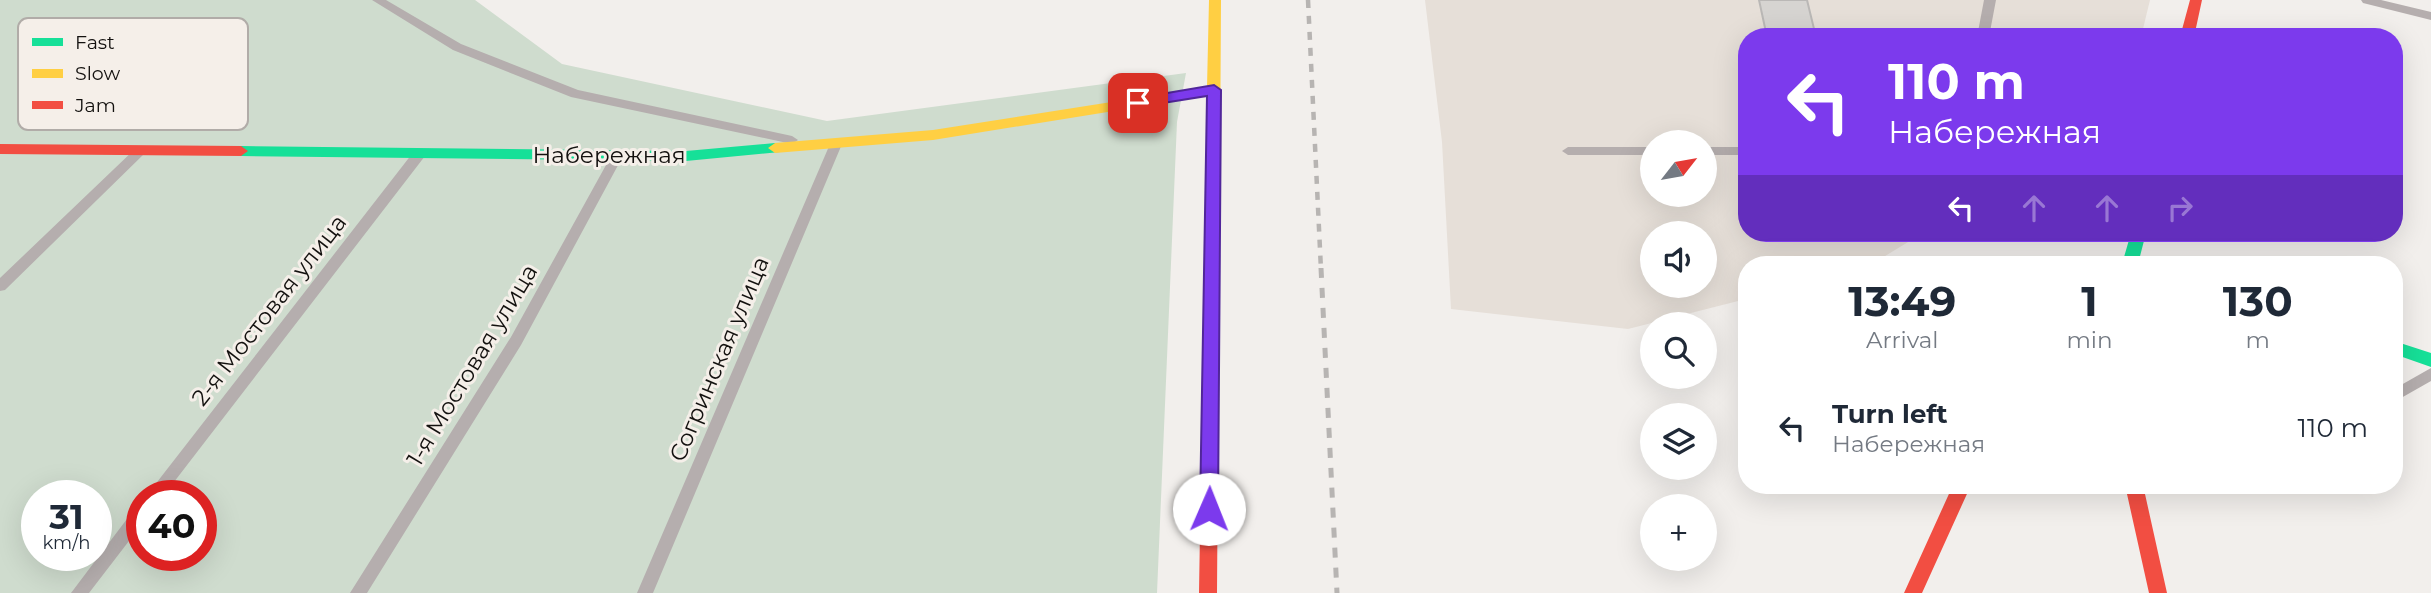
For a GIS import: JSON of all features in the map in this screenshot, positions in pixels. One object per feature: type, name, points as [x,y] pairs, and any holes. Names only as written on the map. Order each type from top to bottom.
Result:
[{"type":"street","points":[[1208,593],[1215,0]]},
{"type":"street","points":[[2189,28],[2196,0]]},
{"type":"street","name":"Набережная","points":[[0,149],[686,156],[933,135],[1214,90]]},
{"type":"street","points":[[2403,350],[2431,360]]},
{"type":"street","points":[[1913,593],[1958,494]]},
{"type":"street","points":[[2136,494],[2158,593]]},
{"type":"lane","points":[[378,0],[457,47],[575,93],[817,145]]},
{"type":"lane","points":[[1985,28],[1990,0]]},
{"type":"lane","points":[[2367,0],[2431,16]]},
{"type":"lane","name":"Согринская улица","points":[[645,593],[836,144]]},
{"type":"lane","points":[[0,286],[141,150]]},
{"type":"lane","points":[[1569,152],[1640,151]]},
{"type":"lane","points":[[1717,151],[1738,151]]},
{"type":"lane","name":"2-я Мостовая улица","points":[[167,480],[420,153]]},
{"type":"lane","name":"1-я Мостовая улица","points":[[358,593],[516,341],[617,156]]},
{"type":"lane","points":[[2403,391],[2431,374]]},
{"type":"lane","points":[[79,593],[126,533]]},
{"type":"shaded area","points":[[1425,0],[2150,0],[2143,28],[1738,28],[1738,242],[1908,242],[1885,256],[1738,256],[1738,301],[1695,312],[1640,312],[1640,326],[1628,329],[1451,309],[1442,142]]},
{"type":"green space","points":[[0,0],[475,0],[562,64],[827,121],[1186,73],[1177,122],[1157,593],[0,593]]},
{"type":"building","points":[[1759,0],[1807,0],[1814,28],[1765,28]]},
{"type":"railway","points":[[1308,0],[1321,270]]},
{"type":"railway","points":[[1321,268],[1337,593]]},
{"type":"traffic: fast","points":[[241,151],[686,156],[775,148]]},
{"type":"traffic: fast","points":[[2132,256],[2136,242]]},
{"type":"traffic: fast","points":[[2403,350],[2431,360]]},
{"type":"traffic: slow","points":[[1213,168],[1215,0]]},
{"type":"traffic: slow","points":[[775,148],[933,135],[1214,90]]},
{"type":"traffic: jam","points":[[2189,28],[2196,0]]},
{"type":"traffic: jam","points":[[0,149],[241,151]]},
{"type":"traffic: jam","points":[[1208,593],[1213,168]]},
{"type":"traffic: jam","points":[[1913,593],[1958,494]]},
{"type":"traffic: jam","points":[[2136,494],[2158,593]]},
{"type":"route","points":[[1138,103],[1214,90],[1209,509]]}]
